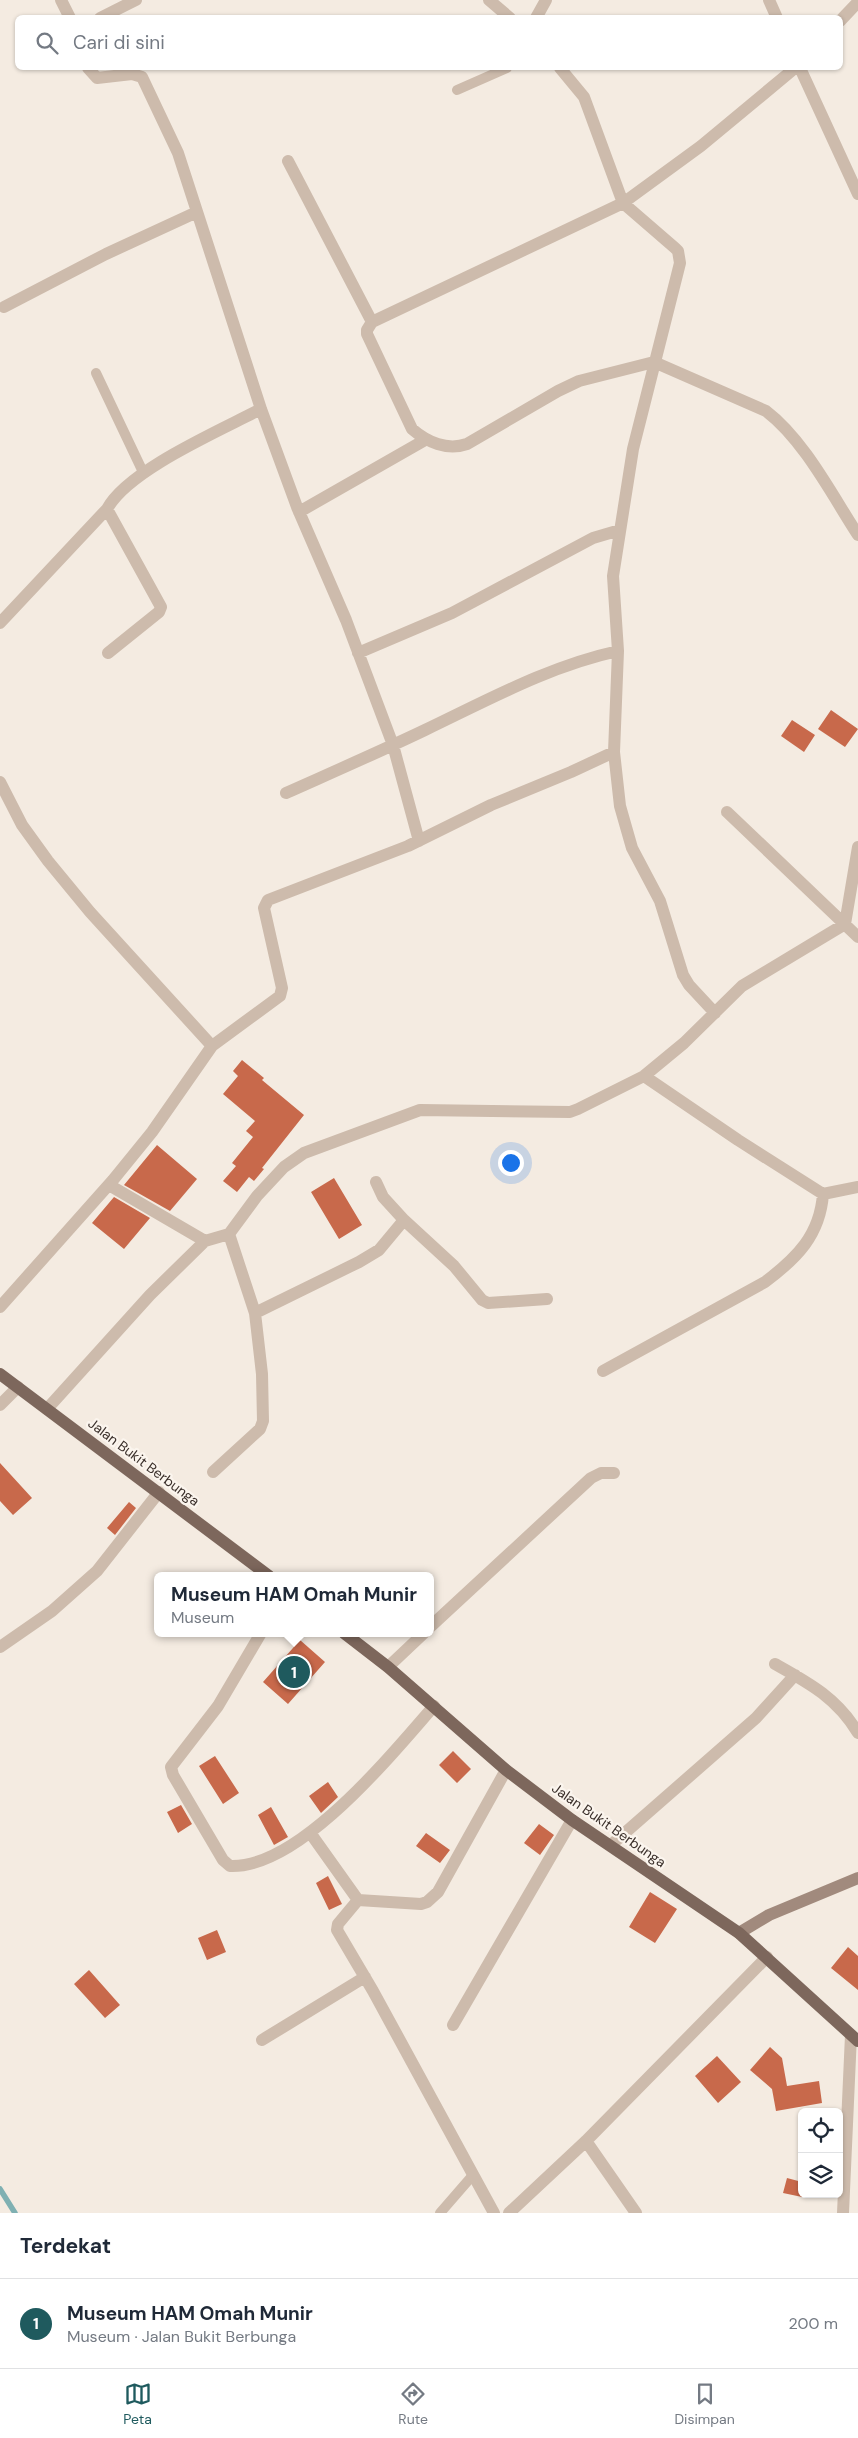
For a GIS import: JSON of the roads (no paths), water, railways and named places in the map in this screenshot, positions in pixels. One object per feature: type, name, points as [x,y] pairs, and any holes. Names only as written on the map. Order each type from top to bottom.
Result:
[{"type":"main road","name":"Jalan Bukit Berbunga","points":[[0,1374],[264,1572]]},
{"type":"main road","name":"Jalan Bukit Berbunga","points":[[349,1637],[434,1706],[506,1770],[572,1820],[738,1934],[767,1957],[855,2038]]},
{"type":"street","points":[[61,0],[68,15]]},
{"type":"street","points":[[106,15],[136,0]]},
{"type":"street","points":[[489,0],[506,15]]},
{"type":"street","points":[[538,15],[546,0]]},
{"type":"street","points":[[769,0],[776,15]]},
{"type":"street","points":[[843,18],[858,2]]},
{"type":"street","points":[[90,70],[96,78],[132,74],[142,77],[178,153],[261,409],[299,512],[358,653],[393,745],[419,841]]},
{"type":"street","points":[[562,70],[584,97],[623,203],[675,248],[680,256],[677,275],[633,449],[620,530],[614,576],[618,651],[614,752],[620,806],[632,848],[660,901],[683,975],[689,985],[715,1013]]},
{"type":"street","points":[[793,70],[701,146],[623,203],[372,322],[367,330],[367,334],[412,429],[425,440],[455,448],[462,446],[579,381],[654,362],[766,411],[778,420],[806,456],[858,535]]},
{"type":"street","points":[[801,70],[858,194]]},
{"type":"street","points":[[288,161],[372,322]]},
{"type":"street","points":[[4,307],[106,254],[197,212]]},
{"type":"street","points":[[0,623],[20,599],[107,509],[113,497],[143,472],[261,409]]},
{"type":"street","points":[[299,512],[425,440]]},
{"type":"street","points":[[107,509],[161,607],[159,612],[108,653]]},
{"type":"street","points":[[358,653],[452,612],[593,538],[620,530]]},
{"type":"street","points":[[286,793],[393,745],[509,688],[587,658],[618,651]]},
{"type":"street","points":[[0,1307],[109,1185],[152,1132],[212,1046],[272,1004],[282,992],[264,908],[268,900],[419,841],[490,805],[614,752]]},
{"type":"street","points":[[0,782],[22,826],[48,861],[90,912],[212,1046]]},
{"type":"street","points":[[727,812],[858,937]]},
{"type":"street","points":[[47,1409],[150,1295],[205,1241],[229,1234],[257,1196],[284,1167],[304,1153],[420,1110],[570,1112],[644,1076],[750,980],[845,924],[858,847]]},
{"type":"street","points":[[644,1076],[738,1140],[823,1194],[858,1187]]},
{"type":"street","points":[[376,1182],[383,1197],[404,1220],[454,1266],[482,1300],[488,1303],[547,1299]]},
{"type":"street","points":[[109,1185],[205,1241]]},
{"type":"street","points":[[603,1371],[766,1282],[788,1265],[807,1245],[814,1232],[820,1218],[823,1194]]},
{"type":"street","points":[[255,1313],[359,1262],[379,1250],[404,1220]]},
{"type":"street","points":[[213,1472],[262,1426],[262,1374],[255,1313],[229,1234]]},
{"type":"street","points":[[0,1405],[18,1388]]},
{"type":"street","points":[[434,1623],[591,1478],[601,1474],[614,1473]]},
{"type":"street","points":[[0,1647],[52,1611],[97,1571],[159,1492]]},
{"type":"street","points":[[259,1637],[218,1706],[172,1765],[171,1770],[218,1852],[230,1866],[238,1867],[277,1855],[311,1834],[385,1762],[434,1706]]},
{"type":"street","points":[[388,1667],[420,1637]]},
{"type":"street","points":[[775,1664],[823,1692],[857,1727]]},
{"type":"street","points":[[611,1845],[756,1718],[794,1675]]},
{"type":"street","points":[[358,1900],[421,1904],[427,1902],[438,1892],[506,1770]]},
{"type":"street","points":[[453,2025],[572,1820]]},
{"type":"street","points":[[311,1834],[358,1900]]},
{"type":"street","points":[[738,1934],[770,1915],[858,1878]]},
{"type":"street","points":[[358,1900],[338,1924],[337,1930],[365,1977],[494,2213]]},
{"type":"street","points":[[509,2213],[586,2141],[767,1957]]},
{"type":"street","points":[[262,2040],[365,1977]]},
{"type":"street","points":[[843,2213],[855,2038]]},
{"type":"street","points":[[586,2141],[636,2213]]},
{"type":"lane","points":[[456,90],[502,70]]},
{"type":"lane","points":[[96,373],[143,472]]},
{"type":"lane","points":[[440,2213],[473,2175]]},
{"type":"waterway","points":[[0,2189],[15,2213]]},
{"type":"place","name":"Museum HAM Omah Munir","points":[[294,1672]]}]
